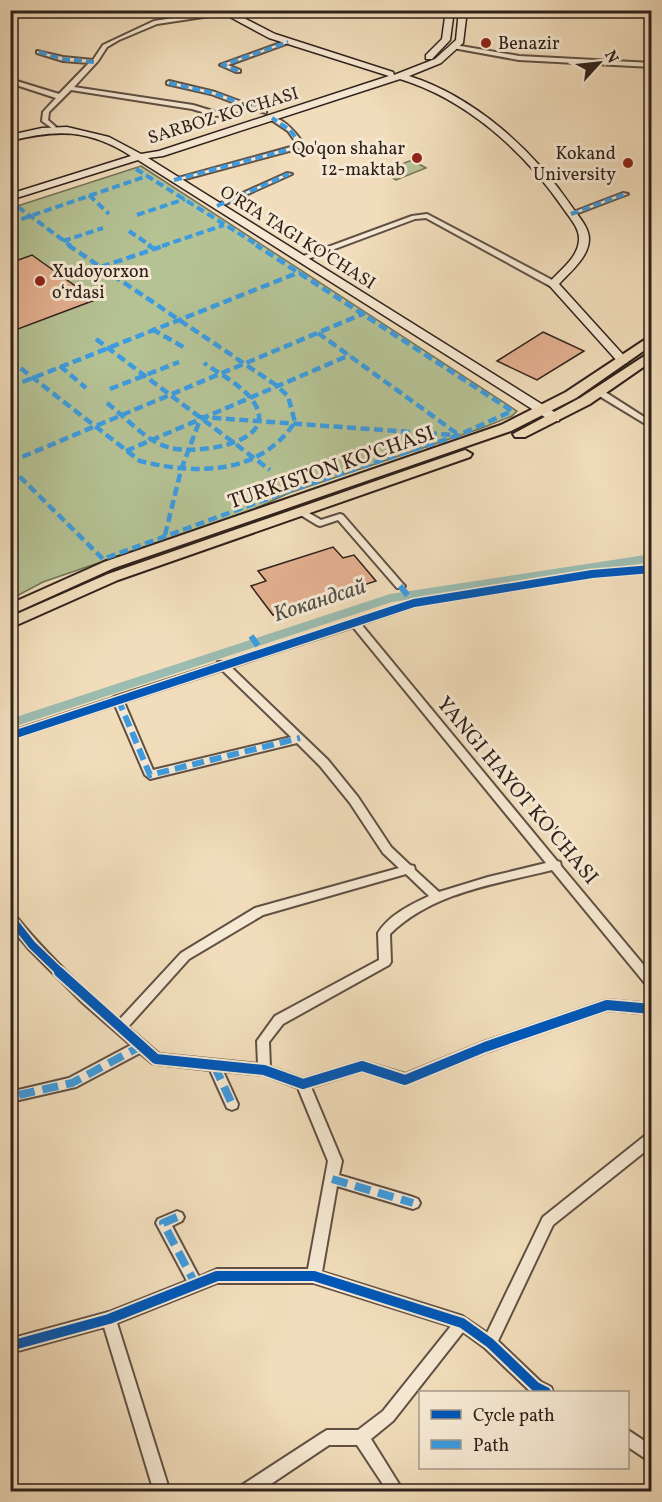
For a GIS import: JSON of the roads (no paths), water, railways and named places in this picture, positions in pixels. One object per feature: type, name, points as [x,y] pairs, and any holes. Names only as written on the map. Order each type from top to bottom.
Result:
[{"type":"main road","name":"SARBOZ KO'CHASI","points":[[395,75],[427,59],[440,48],[446,40],[450,10]]},
{"type":"main road","points":[[455,47],[460,40],[462,10]]},
{"type":"main road","points":[[222,11],[246,25],[288,42],[420,81],[456,100],[538,168],[572,214],[584,235],[582,251],[553,284],[623,361]]},
{"type":"main road","name":"SARBOZ KO'CHASI","points":[[10,197],[137,157],[160,154],[268,115],[438,61],[455,47]]},
{"type":"main road","name":"O'RTA TAGI KO'CHASI","points":[[10,138],[53,127],[87,131],[122,146],[549,414]]},
{"type":"main road","name":"TURKISTON KO'CHASI","points":[[10,610],[109,565],[549,414],[651,339]]},
{"type":"main road","name":"TURKISTON KO'CHASI","points":[[10,623],[113,577],[482,448],[599,392],[651,355]]},
{"type":"street","points":[[53,127],[45,121],[46,112],[111,42],[156,22],[222,11]]},
{"type":"street","points":[[238,70],[223,65],[288,42]]},
{"type":"street","points":[[455,47],[519,58],[651,65]]},
{"type":"street","points":[[39,52],[63,59],[94,62]]},
{"type":"street","points":[[10,81],[61,97]]},
{"type":"street","points":[[169,83],[213,93],[252,107],[290,130],[302,146],[174,180]]},
{"type":"street","points":[[69,88],[193,107],[216,114],[252,107]]},
{"type":"street","points":[[217,206],[289,174]]},
{"type":"street","points":[[572,214],[625,194]]},
{"type":"street","points":[[302,258],[414,217],[427,216],[553,284]]},
{"type":"street","points":[[599,392],[651,426]]},
{"type":"street","points":[[302,512],[320,523],[340,517],[400,586]]},
{"type":"street","points":[[10,736],[222,664],[414,603],[592,574],[651,569]]},
{"type":"street","name":"YANGI HAYOT KO'CHASI","points":[[354,622],[651,984]]},
{"type":"street","points":[[222,664],[324,763],[354,800],[387,850],[410,869],[437,897]]},
{"type":"street","points":[[118,699],[150,775],[300,738]]},
{"type":"street","points":[[264,1070],[263,1041],[279,1020],[386,962],[384,933],[393,922],[437,897],[556,866]]},
{"type":"street","points":[[120,1027],[184,956],[259,911],[410,869]]},
{"type":"street","points":[[13,923],[32,945],[156,1059],[264,1070],[303,1084],[362,1066],[405,1080],[485,1047],[607,1005],[651,1010]]},
{"type":"street","points":[[20,1095],[72,1083],[141,1046]]},
{"type":"street","points":[[214,1065],[232,1104]]},
{"type":"street","points":[[303,1084],[335,1161],[314,1276]]},
{"type":"street","points":[[490,1343],[548,1221],[651,1138]]},
{"type":"street","points":[[332,1179],[413,1203]]},
{"type":"street","points":[[177,1217],[163,1223],[195,1285]]},
{"type":"street","points":[[10,1346],[109,1318],[217,1276],[314,1276],[462,1323],[490,1343],[536,1387],[544,1391]]},
{"type":"street","points":[[109,1318],[162,1491]]},
{"type":"street","points":[[244,1491],[327,1438],[361,1437],[388,1416],[462,1323]]},
{"type":"street","points":[[361,1437],[397,1491]]},
{"type":"street","points":[[629,1440],[651,1456]]},
{"type":"waterway","name":"Кокандсай","points":[[10,724],[390,598],[652,558]]},
{"type":"place","name":"Benazir","points":[[486,43]]},
{"type":"place","name":"Qo'qon shahar 12-maktab","points":[[417,158]]},
{"type":"place","name":"Kokand University","points":[[628,163]]},
{"type":"place","name":"Xudoyorxon oʻrdasi","points":[[40,281]]}]
